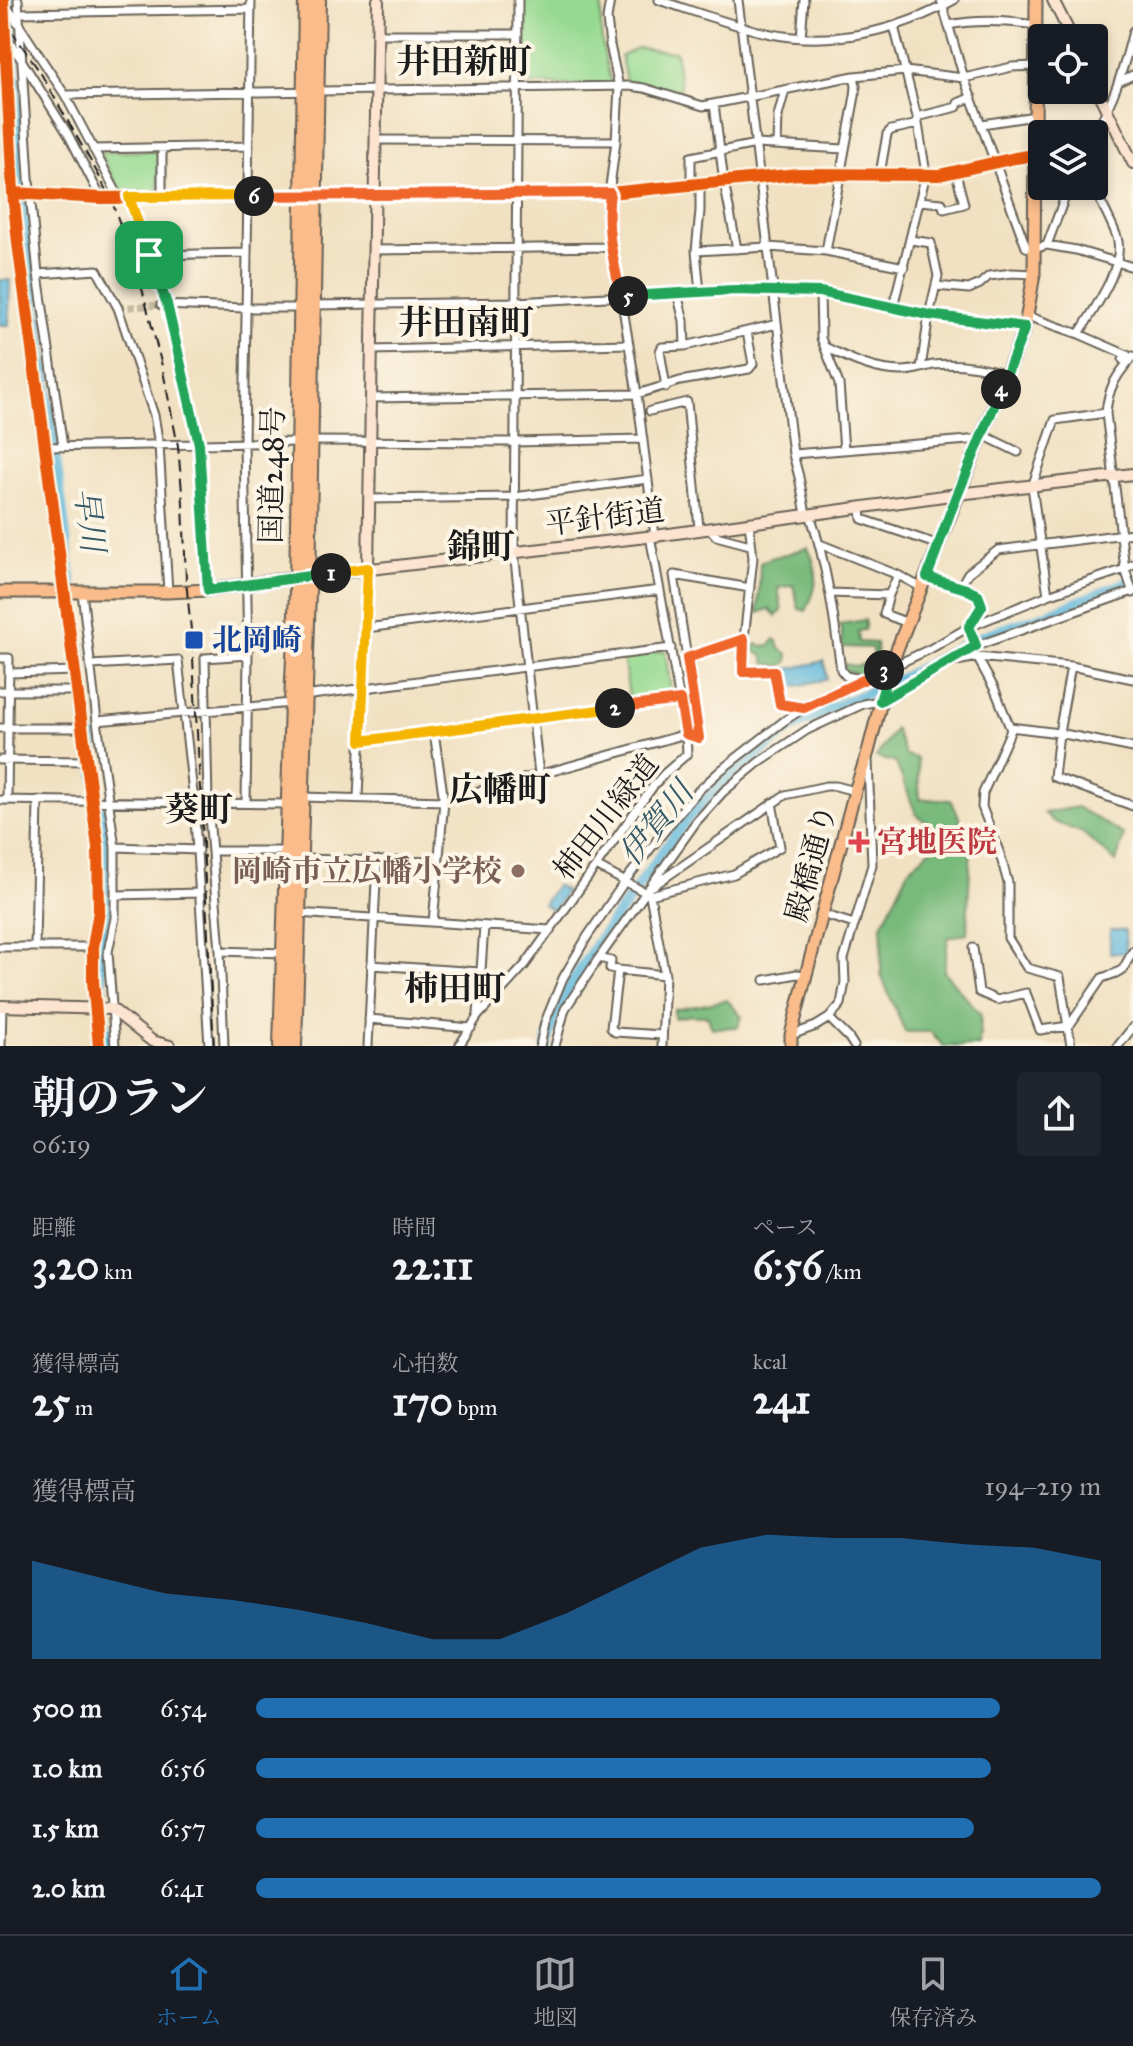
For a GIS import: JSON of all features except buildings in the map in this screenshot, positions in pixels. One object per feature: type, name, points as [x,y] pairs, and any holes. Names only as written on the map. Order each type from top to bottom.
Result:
[{"type":"highway","name":"国道248号","points":[[281,1046],[284,953],[293,855],[302,577],[310,91],[306,0]]},
{"type":"highway","name":"国道248号","points":[[310,91],[318,0]]},
{"type":"highway","name":"国道248号","points":[[293,855],[297,913],[294,1046]]},
{"type":"main road","name":"殿橋通り","points":[[1036,0],[1037,24]]},
{"type":"main road","name":"殿橋通り","points":[[1035,104],[1035,120]]},
{"type":"main road","name":"殿橋通り","points":[[791,1041],[822,914],[889,671],[1026,322],[1034,274],[1036,200]]},
{"type":"main road","name":"平針街道","points":[[64,592],[208,590],[302,577]]},
{"type":"main road","points":[[0,592],[64,592]]},
{"type":"street","points":[[99,1046],[93,981],[93,947],[99,911],[98,847],[13,193],[2,30],[3,0],[65,95],[119,197]]},
{"type":"street","points":[[18,0],[38,274],[63,447]]},
{"type":"street","points":[[358,798],[368,568],[378,0]]},
{"type":"street","points":[[518,0],[514,552],[539,774]]},
{"type":"street","points":[[610,0],[607,19],[619,87],[607,209],[637,394]]},
{"type":"street","points":[[659,0],[741,26],[801,38],[846,37],[894,26],[954,0]]},
{"type":"street","points":[[738,0],[793,454],[808,514],[820,544],[841,670],[846,676],[863,679]]},
{"type":"street","points":[[801,38],[804,0]]},
{"type":"street","points":[[1053,0],[1065,24]]},
{"type":"street","points":[[942,3],[964,78],[1026,247],[1034,249],[1047,245],[1076,250],[1133,267]]},
{"type":"street","points":[[19,13],[250,4],[244,443],[248,655],[246,803]]},
{"type":"street","points":[[948,25],[998,21],[1028,24]]},
{"type":"street","points":[[893,307],[926,174],[917,121],[894,26]]},
{"type":"street","points":[[2,30],[68,134],[101,198]]},
{"type":"street","points":[[1102,120],[1120,81],[1133,31]]},
{"type":"street","points":[[377,34],[518,34]]},
{"type":"street","points":[[65,95],[629,86],[703,106],[854,76],[905,71],[964,78],[1028,66]]},
{"type":"street","points":[[1120,81],[1133,75]]},
{"type":"street","points":[[826,251],[855,96],[854,76]]},
{"type":"street","points":[[777,144],[778,116],[785,90]]},
{"type":"street","points":[[880,174],[887,134],[891,130],[957,107],[958,103],[972,97]]},
{"type":"street","points":[[714,104],[737,249]]},
{"type":"street","points":[[1103,104],[1133,163]]},
{"type":"street","points":[[982,124],[1035,116]]},
{"type":"street","points":[[375,140],[616,141]]},
{"type":"street","points":[[700,292],[696,251],[700,211],[691,157],[756,144],[844,149]]},
{"type":"street","points":[[93,149],[249,146]]},
{"type":"street","points":[[162,148],[162,197]]},
{"type":"street","points":[[13,193],[101,198],[610,193],[798,174],[939,175],[1028,158]]},
{"type":"street","points":[[919,201],[942,203],[944,209],[964,204],[956,173]]},
{"type":"street","points":[[129,197],[164,304],[199,444],[208,590]]},
{"type":"street","points":[[1047,245],[1064,200]]},
{"type":"street","points":[[1079,334],[1109,285],[1116,263],[1118,241],[1099,200]]},
{"type":"street","points":[[911,240],[931,243],[938,276],[921,368]]},
{"type":"street","points":[[373,250],[611,247]]},
{"type":"street","points":[[696,251],[768,247],[826,251],[904,267]]},
{"type":"street","points":[[149,255],[247,253]]},
{"type":"street","points":[[38,274],[97,270],[118,308],[151,405],[159,445],[168,592]]},
{"type":"street","points":[[936,286],[969,289],[989,276],[1034,274]]},
{"type":"street","points":[[164,304],[246,308],[516,302],[734,290],[820,292],[929,315],[1026,322],[1079,334],[1127,355],[1119,367],[1119,373]]},
{"type":"street","points":[[820,292],[821,338],[839,384],[844,450]]},
{"type":"street","points":[[677,293],[684,321],[685,346]]},
{"type":"street","points":[[666,387],[662,347],[685,346],[777,324]]},
{"type":"street","points":[[371,398],[637,394],[680,381],[749,369],[753,364],[747,332]]},
{"type":"street","points":[[372,350],[629,344]]},
{"type":"street","points":[[825,347],[878,369],[905,371],[960,364],[1008,374]]},
{"type":"street","points":[[555,1046],[565,1009],[696,822],[723,792],[759,762],[807,730],[881,698],[976,646],[1133,592],[1125,569],[1106,413],[1107,397],[1119,373],[1133,356]]},
{"type":"street","name":"柿田川緑道","points":[[459,1046],[478,1016],[525,965],[654,785],[687,754],[660,590],[637,394]]},
{"type":"street","points":[[650,411],[687,402],[704,528],[716,536],[750,545]]},
{"type":"street","points":[[1048,595],[1032,487],[1055,420],[1106,413]]},
{"type":"street","points":[[793,454],[982,437],[1018,452]]},
{"type":"street","points":[[45,447],[643,439]]},
{"type":"street","name":"平針街道","points":[[302,577],[653,536],[958,494],[1133,474]]},
{"type":"street","points":[[369,499],[514,497],[648,479]]},
{"type":"street","points":[[861,509],[862,519],[939,545]]},
{"type":"street","points":[[749,522],[753,558],[743,672],[774,671],[780,704],[804,708]]},
{"type":"street","points":[[960,587],[968,573],[998,550],[1133,533]]},
{"type":"street","points":[[820,544],[898,575],[960,587],[978,595],[982,606],[969,627]]},
{"type":"street","points":[[540,1046],[545,1022],[563,978],[587,937],[625,881],[673,820],[721,770],[804,708],[863,679],[889,671],[969,627],[1133,564]]},
{"type":"street","points":[[0,658],[9,658],[4,691],[4,800],[246,803],[358,798],[444,801],[686,734],[699,738],[674,575],[750,588]]},
{"type":"street","points":[[898,575],[884,614],[908,623]]},
{"type":"street","points":[[366,628],[660,590]]},
{"type":"street","points":[[82,592],[115,847],[115,918],[108,952],[115,1046]]},
{"type":"street","points":[[830,593],[889,595]]},
{"type":"street","points":[[969,627],[976,646]]},
{"type":"street","points":[[687,658],[744,639]]},
{"type":"street","points":[[97,721],[247,707],[671,648]]},
{"type":"street","points":[[224,1046],[208,803],[205,658],[248,655]]},
{"type":"street","points":[[945,664],[977,657],[1071,666],[1133,679]]},
{"type":"street","points":[[977,657],[1011,730],[983,793],[982,807],[1008,883],[1008,938],[1027,968],[1060,977],[1071,1046]]},
{"type":"street","points":[[91,665],[178,660],[198,850],[209,1046]]},
{"type":"street","points":[[1071,666],[1054,777],[1133,806]]},
{"type":"street","points":[[9,673],[76,671]]},
{"type":"street","points":[[4,691],[78,691]]},
{"type":"street","points":[[361,741],[680,700]]},
{"type":"street","points":[[1010,727],[1133,748]]},
{"type":"street","points":[[4,728],[83,728]]},
{"type":"street","points":[[433,922],[444,801],[434,732]]},
{"type":"street","points":[[791,1041],[829,1018],[841,1004],[845,982],[844,959],[872,865],[868,752]]},
{"type":"street","points":[[4,760],[87,761]]},
{"type":"street","points":[[648,892],[785,795],[826,786],[855,791]]},
{"type":"street","points":[[35,947],[38,800]]},
{"type":"street","points":[[596,866],[648,892],[734,874],[780,847],[772,803]]},
{"type":"street","points":[[115,847],[198,850]]},
{"type":"street","points":[[212,851],[439,862]]},
{"type":"street","points":[[368,1046],[377,861]]},
{"type":"street","points":[[648,892],[665,975],[662,1046]]},
{"type":"street","points":[[116,895],[200,893]]},
{"type":"street","points":[[297,913],[550,930]]},
{"type":"street","points":[[822,914],[854,924]]},
{"type":"street","points":[[478,1016],[484,926]]},
{"type":"street","points":[[0,947],[93,947]]},
{"type":"street","points":[[973,948],[979,992],[997,1000],[1026,993],[1040,1030],[1069,1026],[1102,978],[1123,969],[1133,951]]},
{"type":"street","points":[[220,951],[284,953]]},
{"type":"street","points":[[599,958],[611,961],[610,968],[665,975]]},
{"type":"street","points":[[371,965],[480,972]]},
{"type":"street","points":[[618,970],[611,1028],[615,1032],[662,1035]]},
{"type":"street","points":[[765,980],[806,975]]},
{"type":"street","points":[[1,1046],[1,1006],[112,1009],[152,1041],[170,1046]]},
{"type":"street","points":[[829,1018],[854,1046]]},
{"type":"street","points":[[369,1019],[471,1028]]},
{"type":"street","points":[[1118,1046],[1133,1027]]},
{"type":"green space","points":[[523,0],[603,0],[601,33],[612,86],[522,84]]},
{"type":"green space","points":[[637,48],[676,52],[681,97],[626,82],[621,56]]},
{"type":"green space","points":[[159,151],[158,192],[121,192],[100,152]]},
{"type":"green space","points":[[808,548],[816,580],[806,611],[799,609],[793,585],[778,588],[782,611],[776,616],[769,609],[758,613],[760,563]]},
{"type":"green space","points":[[865,620],[865,630],[858,631],[859,642],[876,643],[878,669],[863,675],[845,671],[844,664],[856,666],[873,662],[872,648],[843,647],[840,624]]},
{"type":"green space","points":[[775,639],[780,649],[788,654],[788,661],[781,666],[765,663],[764,657],[752,649],[756,644],[770,645]]},
{"type":"green space","points":[[665,651],[672,696],[630,702],[623,657]]},
{"type":"green space","points":[[895,729],[905,755],[917,758],[920,799],[951,800],[971,843],[967,933],[948,938],[944,972],[981,1015],[979,1046],[943,1046],[931,1032],[905,1032],[881,975],[882,925],[909,869],[931,849],[936,830],[916,814],[896,763],[876,757]]},
{"type":"green space","points":[[1077,807],[1124,835],[1116,862],[1083,833],[1054,822],[1044,813]]},
{"type":"green space","points":[[727,1000],[742,1017],[738,1027],[712,1028],[708,1016],[674,1018],[674,1010]]},
{"type":"water","points":[[0,280],[10,280],[9,325],[0,325]]},
{"type":"water","points":[[824,661],[827,679],[788,688],[784,670]]},
{"type":"water","points":[[556,885],[566,891],[553,911],[543,904]]},
{"type":"water","points":[[1110,930],[1125,930],[1126,953],[1110,953]]},
{"type":"waterway","name":"早川","points":[[10,0],[22,197],[105,846],[107,910],[98,945],[107,1046]]},
{"type":"waterway","name":"伊賀川","points":[[547,1046],[553,1019],[565,994],[597,943],[687,819],[727,778],[792,728],[831,708],[899,680],[991,633],[1133,580]]},
{"type":"tunnel","points":[[118,308],[161,305]]},
{"type":"railway","points":[[0,14],[40,72],[114,207],[143,292],[162,366],[178,446],[183,503],[214,1046]]},
{"type":"cycle path","points":[[3,0],[18,243],[98,847],[99,911],[93,947],[93,981],[99,1046]]},
{"type":"cycle path","points":[[13,193],[101,198],[610,193],[798,174],[939,175],[1028,156]]},
{"type":"place","name":"北岡崎","points":[[194,640]]},
{"type":"place","name":"宮地医院","points":[[859,842]]},
{"type":"place","name":"岡崎市立広幡小学校","points":[[518,871]]},
{"type":"district","name":"井田新町","points":[[464,61]]},
{"type":"district","name":"井田南町","points":[[466,322]]},
{"type":"district","name":"錦町","points":[[481,546]]},
{"type":"district","name":"広幡町","points":[[500,789]]},
{"type":"district","name":"葵町","points":[[199,809]]},
{"type":"district","name":"柿田町","points":[[455,988]]},
{"type":"route","points":[[610,193],[607,209],[611,247],[621,296],[734,290],[820,292],[929,315],[1025,327],[927,577],[978,595],[982,606],[969,627],[976,646],[880,701],[890,667],[804,708],[780,704],[774,671],[743,672],[744,639],[687,658],[699,738],[686,734],[680,700],[361,741],[368,568],[208,590],[199,444],[167,304],[149,255],[129,197],[610,193]]}]
